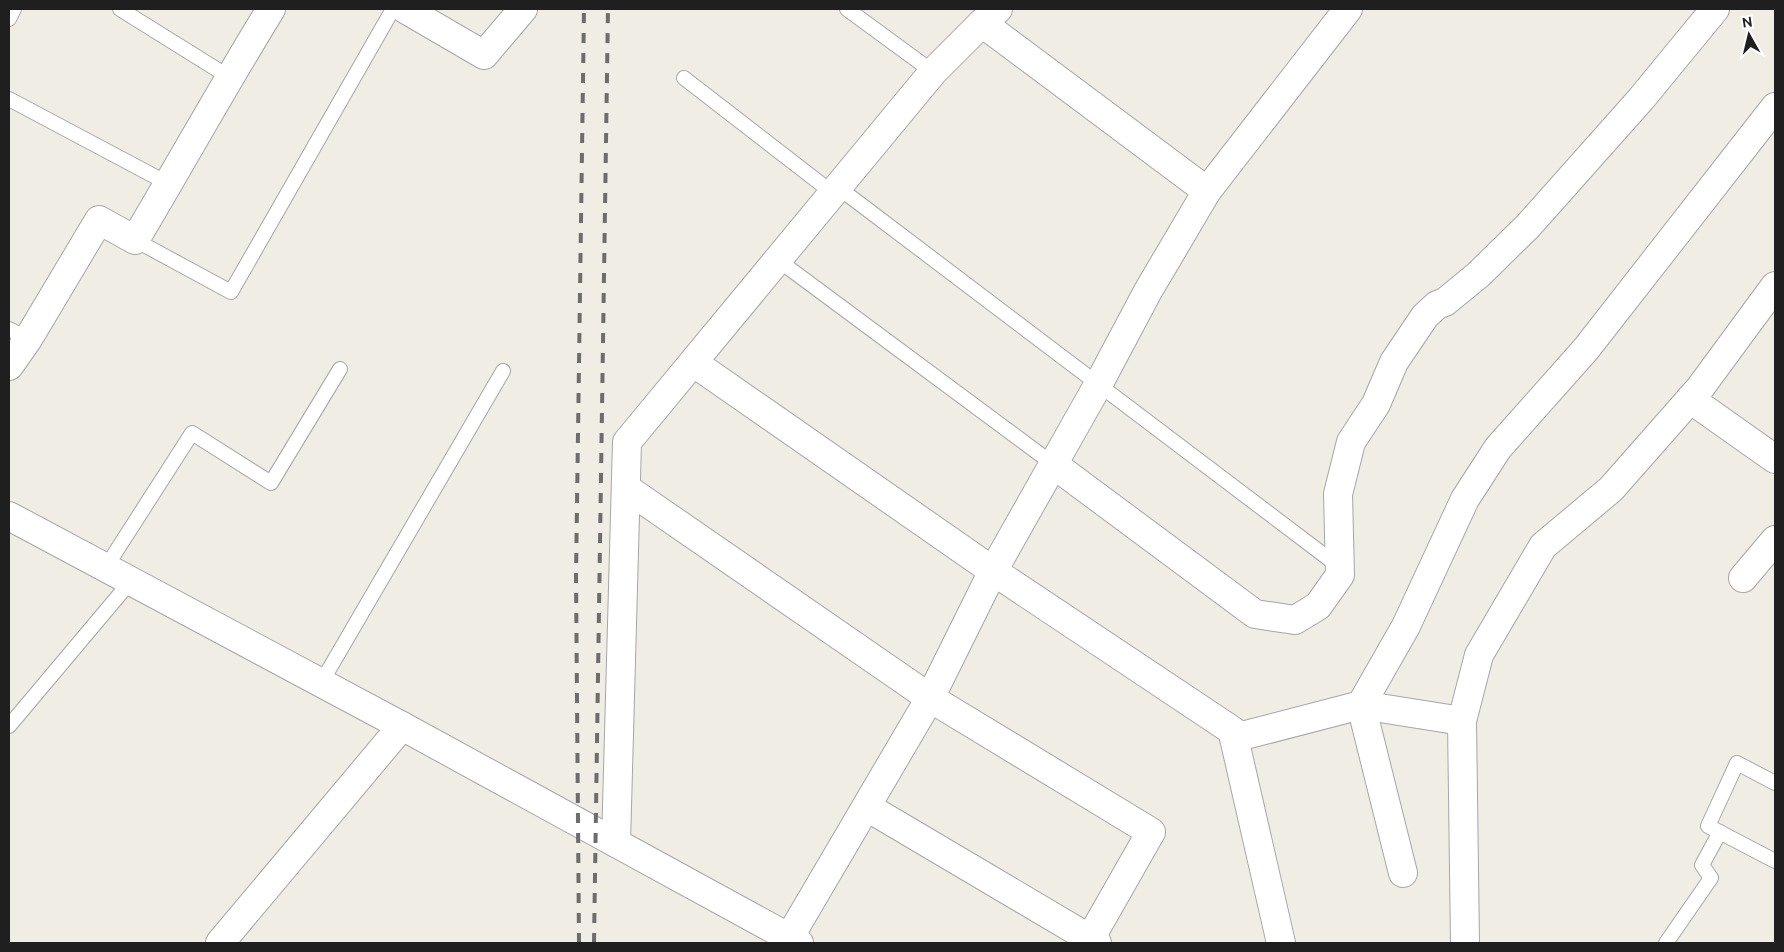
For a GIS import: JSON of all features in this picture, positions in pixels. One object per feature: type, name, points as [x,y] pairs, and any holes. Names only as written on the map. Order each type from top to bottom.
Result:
[{"type":"street","points":[[9,366],[18,334],[99,220],[135,240],[229,77],[271,9]]},
{"type":"street","points":[[405,9],[484,55],[523,9]]},
{"type":"street","points":[[9,516],[402,726],[794,941],[867,807],[930,698],[993,571],[1098,385],[1148,291],[1207,191],[1348,9]]},
{"type":"street","points":[[1053,464],[1255,614],[1295,620],[1318,606],[1340,575],[1338,494],[1351,442],[1376,404],[1394,362],[1404,346],[1425,316],[1478,275],[1528,226],[1641,100],[1715,9]]},
{"type":"street","points":[[616,844],[627,442],[694,364],[933,72],[990,16],[1207,191]]},
{"type":"street","points":[[1403,873],[1361,705],[1406,626],[1465,499],[1498,448],[1586,349],[1775,107]]},
{"type":"street","points":[[1465,943],[1462,722],[1479,655],[1543,546],[1611,489],[1690,399],[1775,286]]},
{"type":"street","points":[[694,364],[993,571],[1233,731],[1281,943]]},
{"type":"street","points":[[1690,399],[1775,459]]},
{"type":"street","points":[[626,488],[930,698],[1151,832],[1093,941],[867,807]]},
{"type":"street","points":[[1743,578],[1775,540]]},
{"type":"street","points":[[1234,738],[1361,705],[1462,722]]},
{"type":"street","points":[[220,943],[402,726]]},
{"type":"lane","points":[[9,19],[14,9]]},
{"type":"lane","points":[[120,9],[229,77]]},
{"type":"lane","points":[[135,240],[231,292],[393,9]]},
{"type":"lane","points":[[847,9],[933,72]]},
{"type":"lane","points":[[684,78],[1341,568]]},
{"type":"lane","points":[[9,99],[169,184]]},
{"type":"lane","points":[[778,260],[1053,464]]},
{"type":"lane","points":[[106,567],[192,433],[271,482],[340,369]]},
{"type":"lane","points":[[321,683],[503,371]]},
{"type":"lane","points":[[9,726],[131,581]]},
{"type":"lane","points":[[1775,783],[1737,763],[1708,826],[1775,861]]},
{"type":"lane","points":[[1666,943],[1711,878],[1702,865],[1720,832]]},
{"type":"railway","points":[[579,943],[576,576],[584,9]]},
{"type":"railway","points":[[594,943],[608,9]]}]
